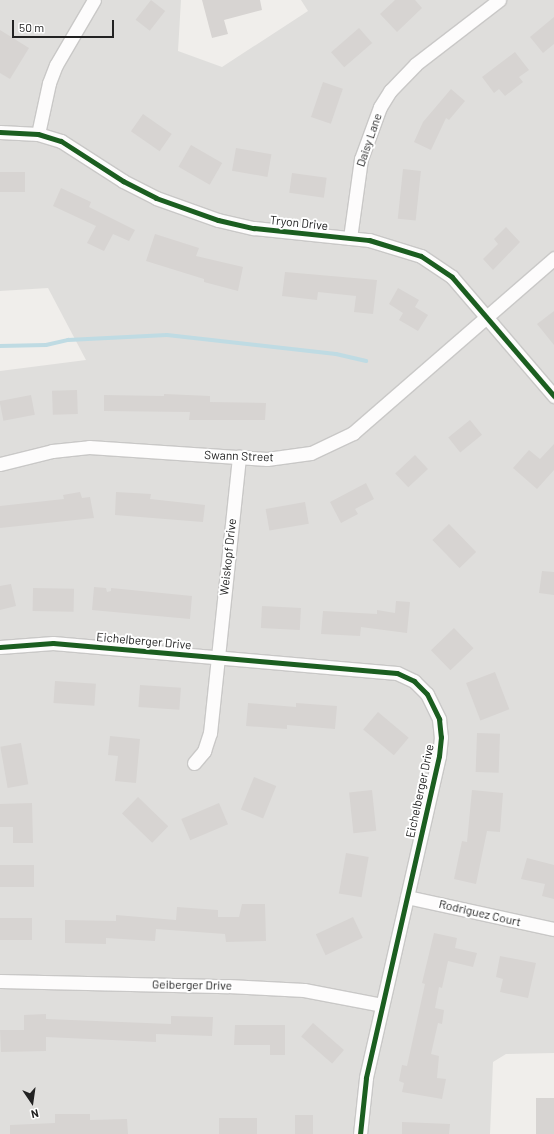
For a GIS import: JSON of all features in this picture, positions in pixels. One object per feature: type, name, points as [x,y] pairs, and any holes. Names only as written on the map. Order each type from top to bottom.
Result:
[{"type":"street","points":[[38,134],[46,95],[56,65],[94,0]]},
{"type":"street","name":"Daisy Lane","points":[[350,238],[360,164],[369,132],[380,107],[390,91],[416,64],[499,0]]},
{"type":"street","name":"Tryon Drive","points":[[0,132],[38,134],[77,150],[123,181],[182,209],[254,228],[369,240],[421,256],[452,277],[554,396]]},
{"type":"street","name":"Swann Street","points":[[0,464],[52,451],[89,447],[267,459],[293,457],[311,453],[337,442],[353,432],[487,318],[554,258]]},
{"type":"street","name":"Weiskopf Drive","points":[[194,763],[204,751],[210,733],[239,457]]},
{"type":"street","name":"Eichelberger Drive","points":[[0,647],[53,643],[397,673],[414,681],[427,694],[439,719],[442,738],[366,1078],[360,1134]]},
{"type":"street","name":"Rodriguez Court","points":[[407,896],[554,929]]},
{"type":"street","name":"Geiberger Drive","points":[[0,981],[228,986],[304,990],[382,1005]]},
{"type":"shaded area","points":[[0,0],[181,0],[178,51],[222,67],[308,11],[301,0],[554,0],[554,1053],[506,1054],[493,1062],[490,1134],[0,1134],[0,371],[86,360],[48,288],[0,291]]},
{"type":"building","points":[[151,0],[165,11],[150,31],[136,20]]},
{"type":"building","points":[[202,0],[260,0],[262,10],[224,20],[228,34],[212,38]]},
{"type":"building","points":[[395,0],[415,0],[422,8],[397,32],[380,14]]},
{"type":"building","points":[[554,17],[554,44],[543,53],[530,37]]},
{"type":"building","points":[[359,28],[372,43],[344,67],[331,52]]},
{"type":"building","points":[[0,30],[29,48],[10,79],[0,73]]},
{"type":"building","points":[[515,52],[529,70],[519,77],[523,82],[505,96],[499,89],[494,93],[482,77]]},
{"type":"building","points":[[323,82],[343,89],[331,124],[311,117]]},
{"type":"building","points":[[451,89],[465,101],[449,120],[446,118],[431,150],[414,142],[423,122]]},
{"type":"building","points":[[143,114],[172,134],[160,151],[131,131]]},
{"type":"building","points":[[191,145],[222,163],[210,185],[178,167]]},
{"type":"building","points":[[236,148],[271,154],[267,177],[232,171]]},
{"type":"building","points":[[403,169],[421,171],[416,221],[398,219]]},
{"type":"building","points":[[0,172],[25,172],[25,192],[0,192]]},
{"type":"building","points":[[292,173],[327,178],[324,198],[289,193]]},
{"type":"building","points":[[61,188],[91,202],[89,207],[135,230],[129,241],[113,234],[104,251],[87,243],[96,226],[53,206]]},
{"type":"building","points":[[506,227],[520,242],[493,270],[483,259],[498,244],[494,239]]},
{"type":"building","points":[[155,234],[199,248],[196,256],[243,267],[238,291],[204,282],[204,279],[146,261]]},
{"type":"building","points":[[285,272],[377,280],[373,314],[354,312],[356,296],[318,292],[317,300],[282,296]]},
{"type":"building","points":[[398,288],[419,300],[415,307],[428,315],[418,331],[399,320],[403,313],[389,304]]},
{"type":"building","points":[[554,311],[554,345],[537,324]]},
{"type":"building","points":[[77,390],[78,414],[53,415],[52,391]]},
{"type":"building","points":[[164,394],[210,396],[210,402],[266,403],[265,420],[189,420],[190,412],[104,411],[104,395],[164,396]]},
{"type":"building","points":[[31,395],[35,415],[3,421],[0,401]]},
{"type":"building","points":[[470,420],[482,435],[460,452],[448,438]]},
{"type":"building","points":[[554,444],[554,470],[537,489],[513,468],[529,450],[540,459]]},
{"type":"building","points":[[415,455],[428,469],[408,487],[395,473]]},
{"type":"building","points":[[366,483],[374,499],[355,509],[358,514],[341,523],[330,502]]},
{"type":"building","points":[[80,492],[82,498],[90,497],[94,518],[0,528],[0,506],[64,499],[63,495]]},
{"type":"building","points":[[116,492],[151,494],[150,499],[205,505],[203,522],[115,515]]},
{"type":"building","points":[[305,502],[309,524],[269,531],[266,509]]},
{"type":"building","points":[[449,524],[476,552],[460,568],[432,540]]},
{"type":"building","points":[[542,571],[554,572],[554,595],[539,593]]},
{"type":"building","points":[[11,584],[16,606],[0,610],[0,586]]},
{"type":"building","points":[[94,587],[106,588],[107,592],[111,591],[111,588],[192,596],[190,619],[92,610]]},
{"type":"building","points":[[33,588],[74,589],[74,612],[33,611]]},
{"type":"building","points":[[396,601],[410,602],[407,633],[361,627],[360,636],[321,634],[323,611],[377,614],[377,610],[395,613]]},
{"type":"building","points":[[262,606],[301,608],[300,630],[261,628]]},
{"type":"building","points":[[454,628],[473,648],[450,670],[431,650]]},
{"type":"building","points":[[495,672],[509,709],[480,720],[466,683]]},
{"type":"building","points":[[55,681],[96,684],[94,706],[53,703]]},
{"type":"building","points":[[140,685],[181,688],[179,710],[138,707]]},
{"type":"building","points":[[248,703],[296,707],[296,703],[337,706],[335,729],[287,725],[287,729],[246,726]]},
{"type":"building","points":[[378,712],[409,738],[394,755],[363,730]]},
{"type":"building","points":[[477,733],[500,734],[499,773],[476,772]]},
{"type":"building","points":[[110,736],[140,739],[136,783],[115,781],[118,756],[108,755]]},
{"type":"building","points":[[21,743],[28,784],[8,788],[0,747]]},
{"type":"building","points":[[254,777],[276,786],[263,818],[241,809]]},
{"type":"building","points":[[372,790],[376,831],[353,833],[349,792]]},
{"type":"building","points":[[472,790],[503,793],[500,832],[487,831],[476,884],[454,879],[462,841],[467,842]]},
{"type":"building","points":[[138,797],[168,826],[152,843],[122,814]]},
{"type":"building","points":[[32,803],[33,843],[13,843],[13,827],[0,827],[0,804]]},
{"type":"building","points":[[219,803],[228,824],[190,840],[181,819]]},
{"type":"building","points":[[346,853],[369,857],[362,897],[339,893]]},
{"type":"building","points":[[527,858],[554,865],[554,899],[542,896],[545,884],[521,879]]},
{"type":"building","points":[[0,865],[34,865],[34,887],[0,887]]},
{"type":"building","points":[[242,904],[265,904],[266,941],[226,942],[225,934],[156,929],[155,941],[106,938],[106,944],[65,943],[65,920],[116,921],[116,915],[176,920],[177,907],[218,910],[218,917],[239,917]]},
{"type":"building","points":[[353,917],[363,938],[326,955],[316,934]]},
{"type":"building","points":[[0,918],[32,918],[32,940],[0,940]]},
{"type":"building","points":[[434,933],[457,938],[455,948],[477,953],[473,967],[448,961],[442,988],[439,987],[435,1008],[444,1010],[442,1024],[438,1023],[431,1054],[439,1056],[437,1078],[446,1079],[442,1099],[402,1092],[404,1083],[399,1081],[402,1065],[407,1066],[425,984],[422,983]]},
{"type":"building","points":[[500,956],[536,963],[528,998],[500,992],[503,979],[496,977]]},
{"type":"building","points":[[46,1014],[46,1019],[171,1024],[171,1016],[213,1017],[212,1036],[156,1034],[156,1042],[46,1037],[46,1051],[1,1052],[0,1030],[24,1030],[24,1015]]},
{"type":"building","points":[[313,1023],[344,1050],[332,1063],[301,1037]]},
{"type":"building","points":[[235,1025],[285,1025],[285,1055],[270,1055],[270,1045],[234,1045]]},
{"type":"building","points":[[536,1098],[554,1098],[554,1134],[536,1134]]},
{"type":"building","points":[[55,1114],[90,1114],[90,1120],[127,1119],[128,1134],[10,1134],[10,1125],[55,1123]]},
{"type":"building","points":[[295,1115],[313,1115],[313,1134],[295,1134]]},
{"type":"building","points":[[219,1118],[257,1118],[257,1134],[219,1134]]},
{"type":"building","points":[[402,1122],[450,1124],[449,1134],[402,1134]]},
{"type":"waterway","points":[[0,346],[46,345],[68,340],[167,335],[336,354],[366,361]]},
{"type":"cycle path","points":[[0,132],[38,134],[61,141],[123,181],[156,198],[218,220],[254,228],[369,240],[421,256],[452,277],[554,396]]},
{"type":"cycle path","points":[[0,647],[53,643],[397,673],[414,681],[427,694],[439,719],[441,737],[439,756],[366,1078],[360,1134]]}]
